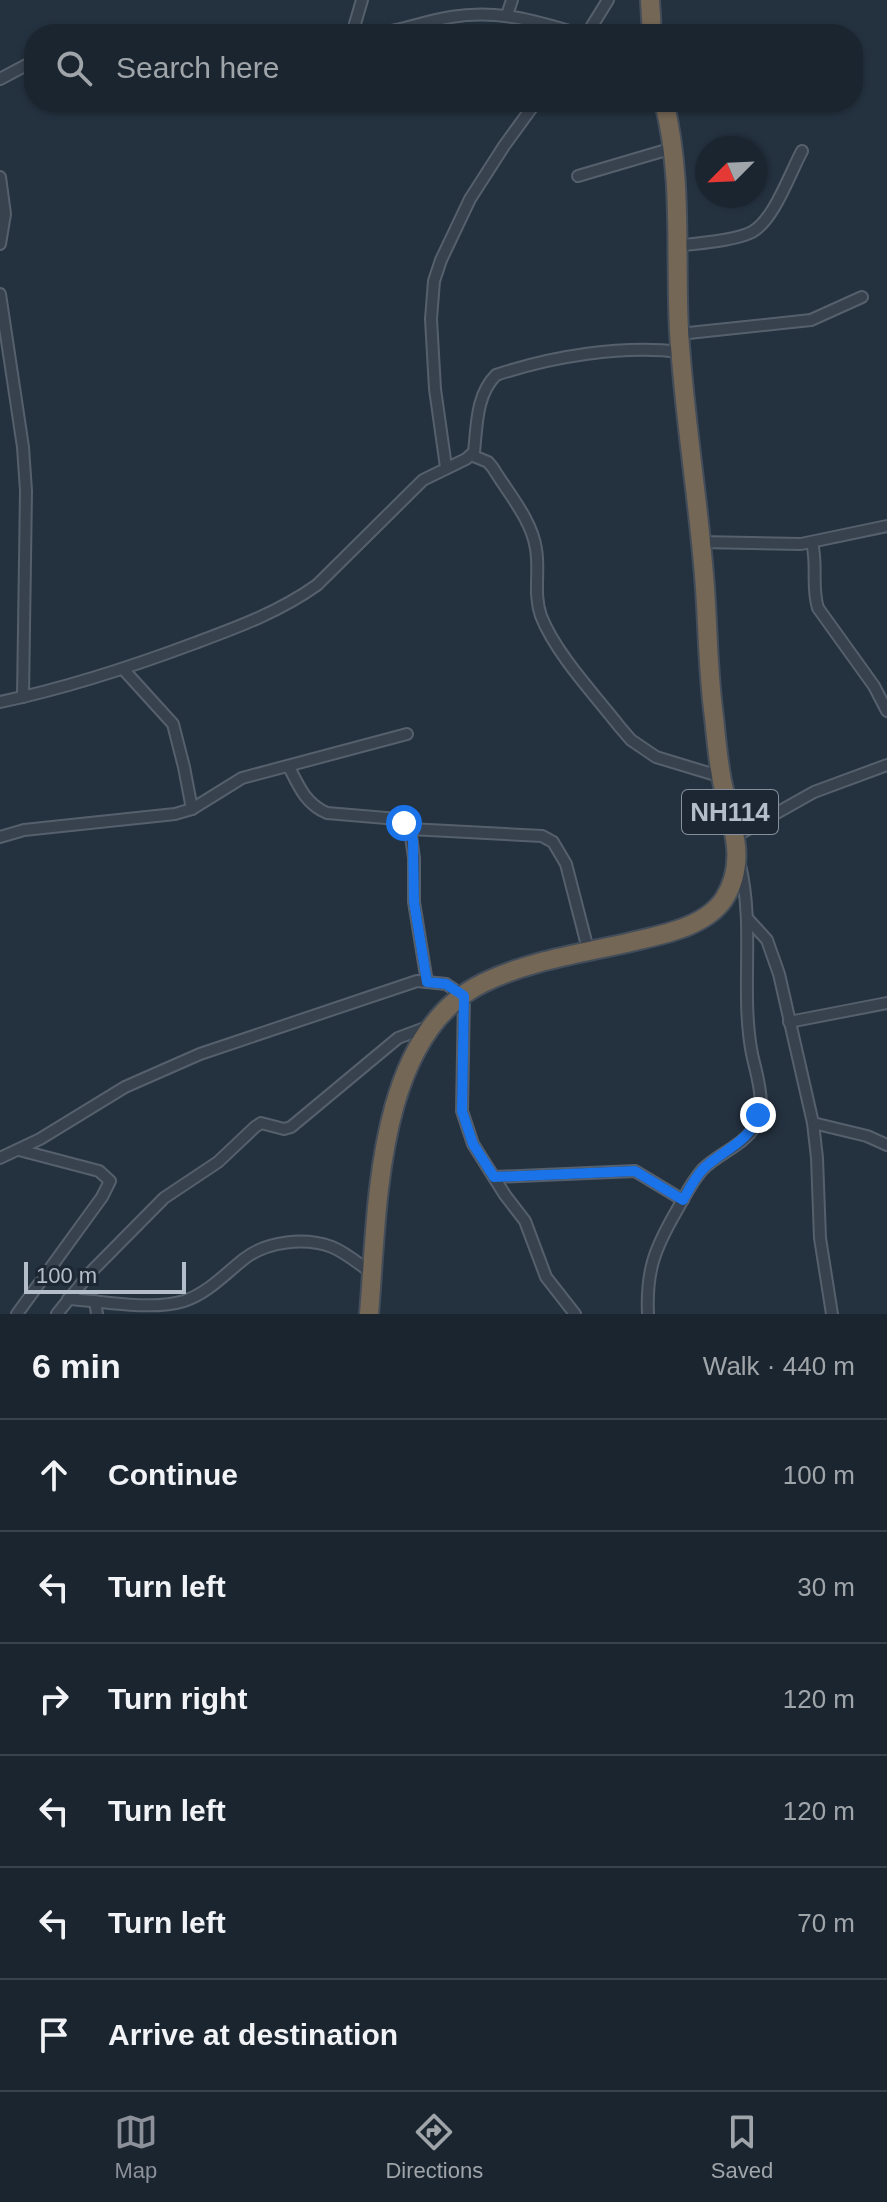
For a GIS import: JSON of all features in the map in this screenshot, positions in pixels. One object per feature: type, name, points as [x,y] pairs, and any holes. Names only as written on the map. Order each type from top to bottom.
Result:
[{"type":"highway","points":[[650,0],[651,24]]},
{"type":"highway","name":"NH114","points":[[369,1314],[379,1179],[386,1137],[402,1086],[432,1025],[464,996],[503,975],[671,931],[713,912],[731,884],[738,857],[722,777],[709,670],[680,343],[673,148],[666,112]]},
{"type":"street","points":[[355,24],[362,0]]},
{"type":"street","points":[[507,15],[512,0]]},
{"type":"street","points":[[593,24],[608,0]]},
{"type":"street","points":[[418,24],[455,16],[507,15],[541,24]]},
{"type":"street","points":[[0,79],[24,66]]},
{"type":"street","points":[[446,467],[435,389],[431,319],[434,281],[470,199],[529,112]]},
{"type":"street","points":[[578,176],[673,148]]},
{"type":"street","points":[[677,246],[742,235],[760,226],[769,216],[802,151]]},
{"type":"street","points":[[0,177],[5,214],[0,244]]},
{"type":"street","points":[[0,294],[23,447],[26,491],[23,697]]},
{"type":"street","points":[[0,702],[124,670],[282,609],[317,585],[408,492],[423,480],[474,452],[480,404],[488,383],[496,375],[598,353],[680,343],[811,320],[862,297]]},
{"type":"street","points":[[471,455],[488,462],[493,468],[529,527],[538,557],[538,605],[547,628],[619,726],[631,740],[656,757],[722,777]]},
{"type":"street","points":[[700,542],[812,543],[887,526]]},
{"type":"street","points":[[812,543],[816,556],[814,585],[818,608],[869,678],[887,711]]},
{"type":"street","points":[[124,670],[173,724],[192,809]]},
{"type":"street","points":[[0,837],[24,830],[151,819],[192,809],[242,778],[407,734]]},
{"type":"street","points":[[736,836],[814,792],[887,765]]},
{"type":"street","points":[[289,767],[309,802],[327,813],[398,819],[410,829],[542,836],[553,842],[566,864],[589,953]]},
{"type":"street","points":[[410,829],[414,858],[414,902],[427,982]]},
{"type":"street","points":[[648,1314],[647,1290],[653,1256],[704,1168],[755,1126],[761,1102],[748,1017],[745,884],[738,857]]},
{"type":"street","points":[[747,918],[767,940],[771,950],[813,1123],[820,1238],[832,1314]]},
{"type":"street","points":[[0,1158],[19,1150],[125,1087],[200,1054],[398,987],[427,982],[446,984],[464,996],[462,1111],[473,1144],[525,1221],[546,1277],[575,1314]]},
{"type":"street","points":[[789,1022],[887,1003]]},
{"type":"street","points":[[57,1314],[164,1198],[218,1162],[255,1127],[261,1123],[284,1129],[291,1127],[398,1038],[432,1025]]},
{"type":"street","points":[[813,1123],[867,1136],[887,1145]]},
{"type":"street","points":[[17,1314],[102,1197],[110,1181],[99,1171],[19,1150]]},
{"type":"street","points":[[494,1177],[635,1171],[683,1200]]},
{"type":"street","points":[[68,1299],[149,1305],[185,1301],[202,1293],[256,1250],[275,1244],[309,1242],[334,1248],[373,1274]]},
{"type":"street","points":[[95,1301],[97,1314]]},
{"type":"route","points":[[404,823],[410,829],[413,841],[414,902],[427,982],[446,984],[464,996],[462,1111],[473,1144],[494,1177],[635,1171],[683,1200],[704,1168],[747,1135],[755,1126],[758,1115]]}]
